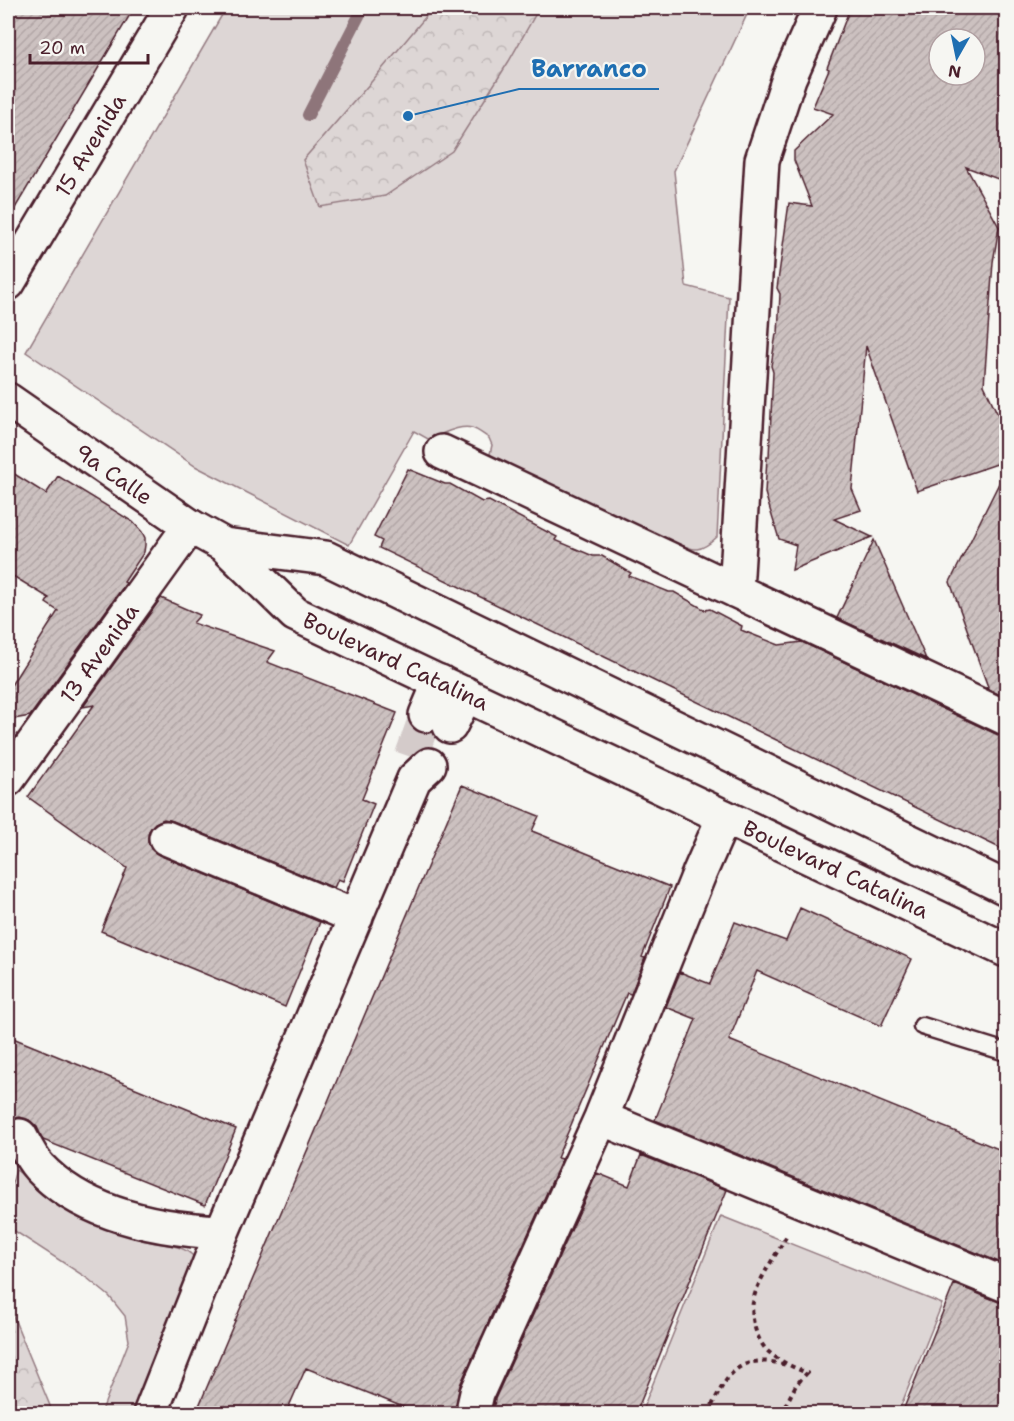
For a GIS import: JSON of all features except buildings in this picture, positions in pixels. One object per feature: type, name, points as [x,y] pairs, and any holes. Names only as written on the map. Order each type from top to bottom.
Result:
[{"type":"street","name":"15 Avenida","points":[[8,284],[172,8]]},
{"type":"street","points":[[736,591],[762,160],[789,78],[819,8]]},
{"type":"street","name":"9a Calle","points":[[8,400],[190,526],[224,545]]},
{"type":"street","points":[[441,452],[1006,718]]},
{"type":"street","name":"13 Avenida","points":[[13,760],[190,526]]},
{"type":"street","points":[[224,545],[326,558],[1006,888]]},
{"type":"street","name":"Boulevard Catalina","points":[[224,545],[295,614],[1006,951]]},
{"type":"street","points":[[438,721],[453,688]]},
{"type":"street","points":[[150,1413],[222,1232],[418,767]]},
{"type":"street","points":[[474,1413],[477,1393],[601,1118],[724,817]]},
{"type":"street","points":[[166,838],[356,917]]},
{"type":"street","points":[[601,1118],[1006,1285]]},
{"type":"street","points":[[20,1136],[38,1166],[68,1192],[90,1203],[144,1222],[199,1231],[222,1232]]},
{"type":"lane","points":[[922,1026],[1006,1052]]},
{"type":"path","points":[[781,1413],[796,1385],[807,1373],[769,1352],[758,1338],[753,1302],[805,1203]]},
{"type":"path","points":[[708,1413],[721,1388],[734,1370],[751,1361],[768,1360],[791,1366]]},
{"type":"green space","points":[[226,8],[750,8],[674,171],[686,286],[729,297],[717,537],[700,549],[685,547],[671,541],[496,461],[490,454],[492,445],[489,438],[467,427],[428,439],[414,431],[349,545],[195,466],[26,352]]},
{"type":"green space","points":[[433,8],[539,8],[509,61],[452,151],[385,196],[320,207],[303,160]]},
{"type":"green space","points":[[16,1170],[91,1220],[142,1240],[183,1249],[194,1257],[193,1265],[132,1413],[101,1413],[129,1341],[125,1316],[109,1296],[87,1278],[10,1228],[8,1205]]},
{"type":"green space","points":[[721,1216],[942,1304],[898,1413],[641,1413]]},
{"type":"green space","points":[[8,1309],[11,1311],[53,1413],[8,1413]]},
{"type":"waterway","points":[[308,115],[363,8]]},
{"type":"tunnel","points":[[411,757],[426,715]]},
{"type":"place","name":"Barranco","points":[[408,116]]}]
